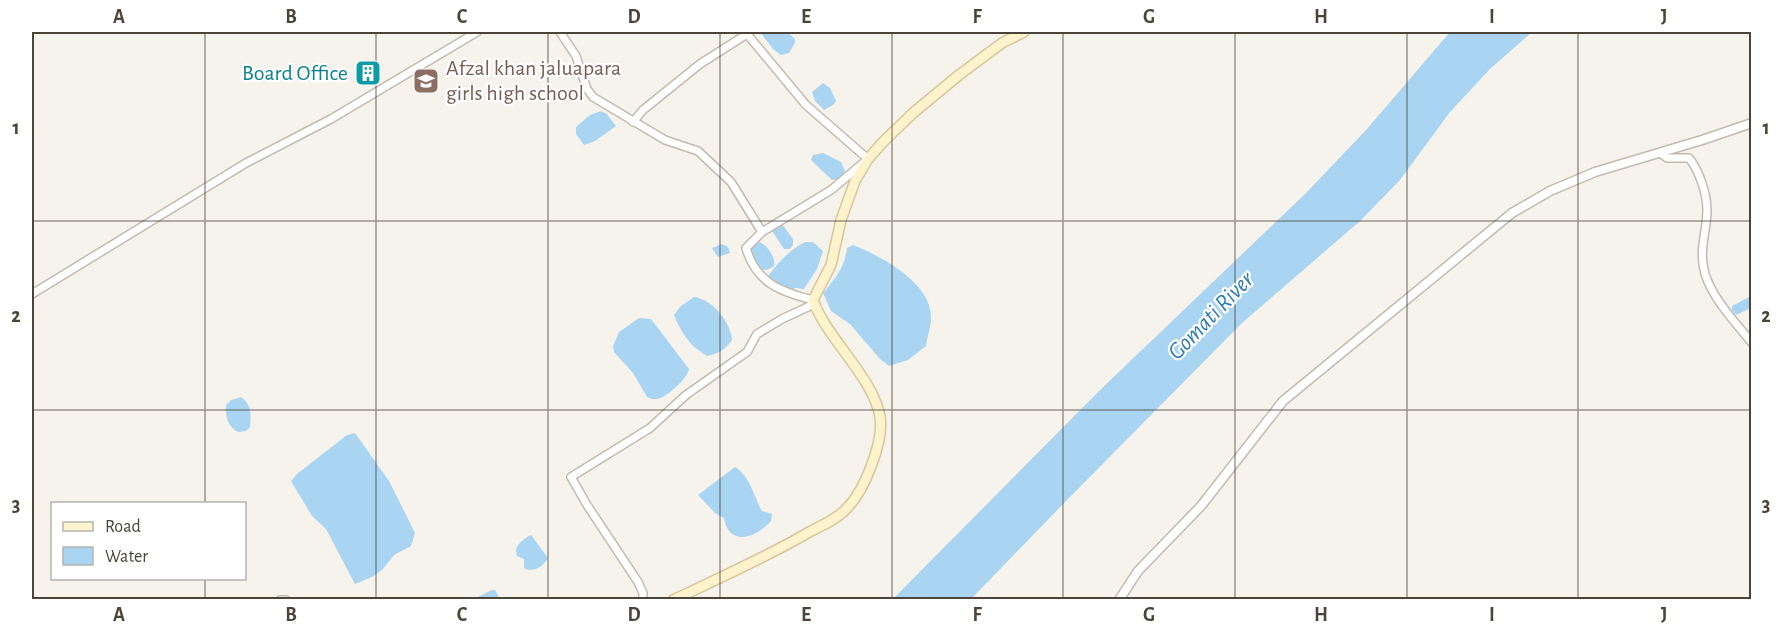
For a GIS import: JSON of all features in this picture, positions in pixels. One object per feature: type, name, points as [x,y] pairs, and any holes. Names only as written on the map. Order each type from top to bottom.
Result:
[{"type":"main road","points":[[673,600],[787,546],[829,521],[846,509],[864,482],[879,444],[880,418],[871,390],[813,302],[831,265],[841,220],[855,181],[868,159],[882,142],[993,49],[1024,32]]},
{"type":"street","points":[[32,294],[246,163],[331,119],[477,32]]},
{"type":"street","points":[[560,32],[576,56],[587,89],[593,97],[665,140],[698,151],[731,182],[762,232]]},
{"type":"street","points":[[633,122],[642,110],[700,64],[747,34],[807,105],[868,159],[831,190],[762,232],[746,248],[750,260],[774,287],[813,302]]},
{"type":"street","points":[[1119,600],[1138,571],[1201,506],[1283,401],[1512,213],[1550,191],[1595,172],[1752,123]]},
{"type":"street","points":[[1660,153],[1667,158],[1689,158],[1693,163],[1704,193],[1707,210],[1702,243],[1705,273],[1730,316],[1752,343]]},
{"type":"street","points":[[643,600],[643,593],[638,582],[571,477],[650,428],[686,395],[747,352],[757,334],[813,302]]},
{"type":"street","points":[[280,600],[286,600]]},
{"type":"shaded area","name":"Afzal khan jaluapara girls high school","points":[[424,69],[435,88],[427,92],[416,74]]},
{"type":"water","points":[[760,32],[787,32],[795,39],[795,43],[789,53],[781,55],[773,49]]},
{"type":"water","name":"Gomati River","points":[[1450,32],[1532,32],[1490,69],[1450,112],[1400,180],[1360,221],[1242,323],[971,599],[893,599],[1099,391],[1305,194],[1367,129]]},
{"type":"water","points":[[823,83],[830,88],[836,101],[824,110],[815,101],[812,92]]},
{"type":"water","points":[[601,111],[607,114],[616,126],[595,141],[584,145],[576,134],[576,127],[590,115]]},
{"type":"water","points":[[823,153],[841,162],[845,171],[840,178],[832,180],[811,160],[813,155]]},
{"type":"water","points":[[777,224],[782,224],[793,239],[790,249],[784,249],[772,231]]},
{"type":"water","points":[[758,241],[765,245],[772,255],[774,266],[769,269],[760,269],[751,257],[750,247]]},
{"type":"water","points":[[805,242],[813,242],[823,251],[817,269],[804,289],[796,288],[787,291],[776,286],[768,276],[785,257]]},
{"type":"water","points":[[722,244],[728,247],[730,253],[718,257],[712,248]]},
{"type":"water","points":[[853,245],[903,272],[923,293],[929,305],[931,321],[926,346],[908,360],[889,366],[880,359],[850,324],[831,311],[823,293],[842,267],[847,248]]},
{"type":"water","points":[[1751,296],[1751,308],[1736,315],[1732,306]]},
{"type":"water","points":[[694,297],[714,307],[724,319],[731,333],[730,343],[715,354],[707,356],[696,348],[683,333],[674,315],[681,306]]},
{"type":"water","points":[[639,318],[651,319],[689,369],[676,387],[657,399],[647,397],[633,373],[614,352],[613,346],[619,332]]},
{"type":"water","points":[[241,397],[249,407],[250,427],[246,431],[238,432],[228,421],[226,405],[231,400]]},
{"type":"water","points":[[355,433],[389,481],[415,533],[411,546],[394,555],[382,570],[372,577],[355,584],[326,529],[312,516],[291,481],[347,435]]},
{"type":"water","points":[[735,467],[748,481],[762,511],[772,514],[771,521],[765,527],[744,537],[731,533],[724,518],[715,513],[698,495]]},
{"type":"water","points":[[531,535],[548,558],[541,566],[531,570],[524,568],[524,559],[517,556],[516,549]]},
{"type":"water","points":[[495,590],[500,599],[474,599]]},
{"type":"place","name":"Board Office","points":[[368,73]]},
{"type":"place","name":"Afzal khan jaluapara girls high school","points":[[426,81]]}]
